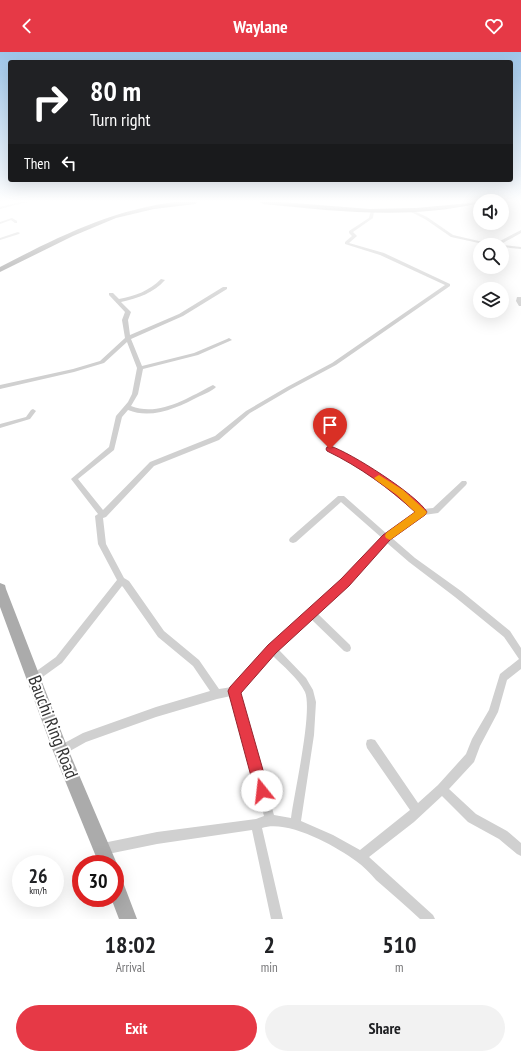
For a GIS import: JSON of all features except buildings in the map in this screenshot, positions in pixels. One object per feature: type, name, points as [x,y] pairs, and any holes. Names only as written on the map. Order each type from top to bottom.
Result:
[{"type":"highway","points":[[0,270],[55,242]]},
{"type":"main road","name":"Bauchi Ring Road","points":[[0,589],[61,750],[105,855]]},
{"type":"main road","points":[[124,907],[128,919]]},
{"type":"street","points":[[217,694],[196,663],[161,634],[126,584],[121,581],[102,544],[98,516],[103,515],[152,464],[217,438],[248,412],[334,364],[448,286],[382,254],[347,242]]},
{"type":"street","points":[[509,247],[521,248]]},
{"type":"street","points":[[118,301],[140,296],[159,285],[163,280]]},
{"type":"street","points":[[0,387],[102,362],[128,338],[181,315],[225,288]]},
{"type":"street","points":[[103,515],[74,479],[112,448],[119,416],[130,404],[137,386],[140,368],[128,338],[125,320],[128,312],[111,294]]},
{"type":"street","points":[[521,298],[519,298],[518,301],[521,305]]},
{"type":"street","points":[[140,368],[196,354],[229,340]]},
{"type":"street","points":[[127,407],[139,412],[166,408],[187,402],[213,387]]},
{"type":"street","points":[[0,426],[28,418],[33,411]]},
{"type":"street","points":[[330,449],[354,460],[400,493],[422,512]]},
{"type":"street","points":[[61,750],[90,735],[156,712],[217,694],[234,691],[272,649],[345,582],[387,538],[422,512],[435,511],[464,483]]},
{"type":"street","points":[[293,540],[341,498],[412,560],[458,594],[507,634],[521,656]]},
{"type":"street","points":[[34,678],[59,660],[121,581]]},
{"type":"street","points":[[312,613],[347,648]]},
{"type":"street","points":[[272,649],[296,672],[311,694],[312,717],[295,824]]},
{"type":"street","points":[[360,858],[442,789],[470,758],[493,712],[503,677],[521,663]]},
{"type":"street","points":[[234,691],[270,820]]},
{"type":"street","points":[[371,744],[417,811]]},
{"type":"street","points":[[442,789],[472,818],[503,835],[521,850]]},
{"type":"street","points":[[103,849],[157,838],[256,824],[270,820],[295,824],[337,842],[360,858],[429,919]]},
{"type":"street","points":[[256,824],[277,919]]},
{"type":"slow traffic","points":[[379,478],[400,493],[422,512],[390,536]]},
{"type":"route","points":[[262,791],[234,691],[272,649],[345,582],[387,538],[422,512],[400,493],[354,460],[330,449]]}]
